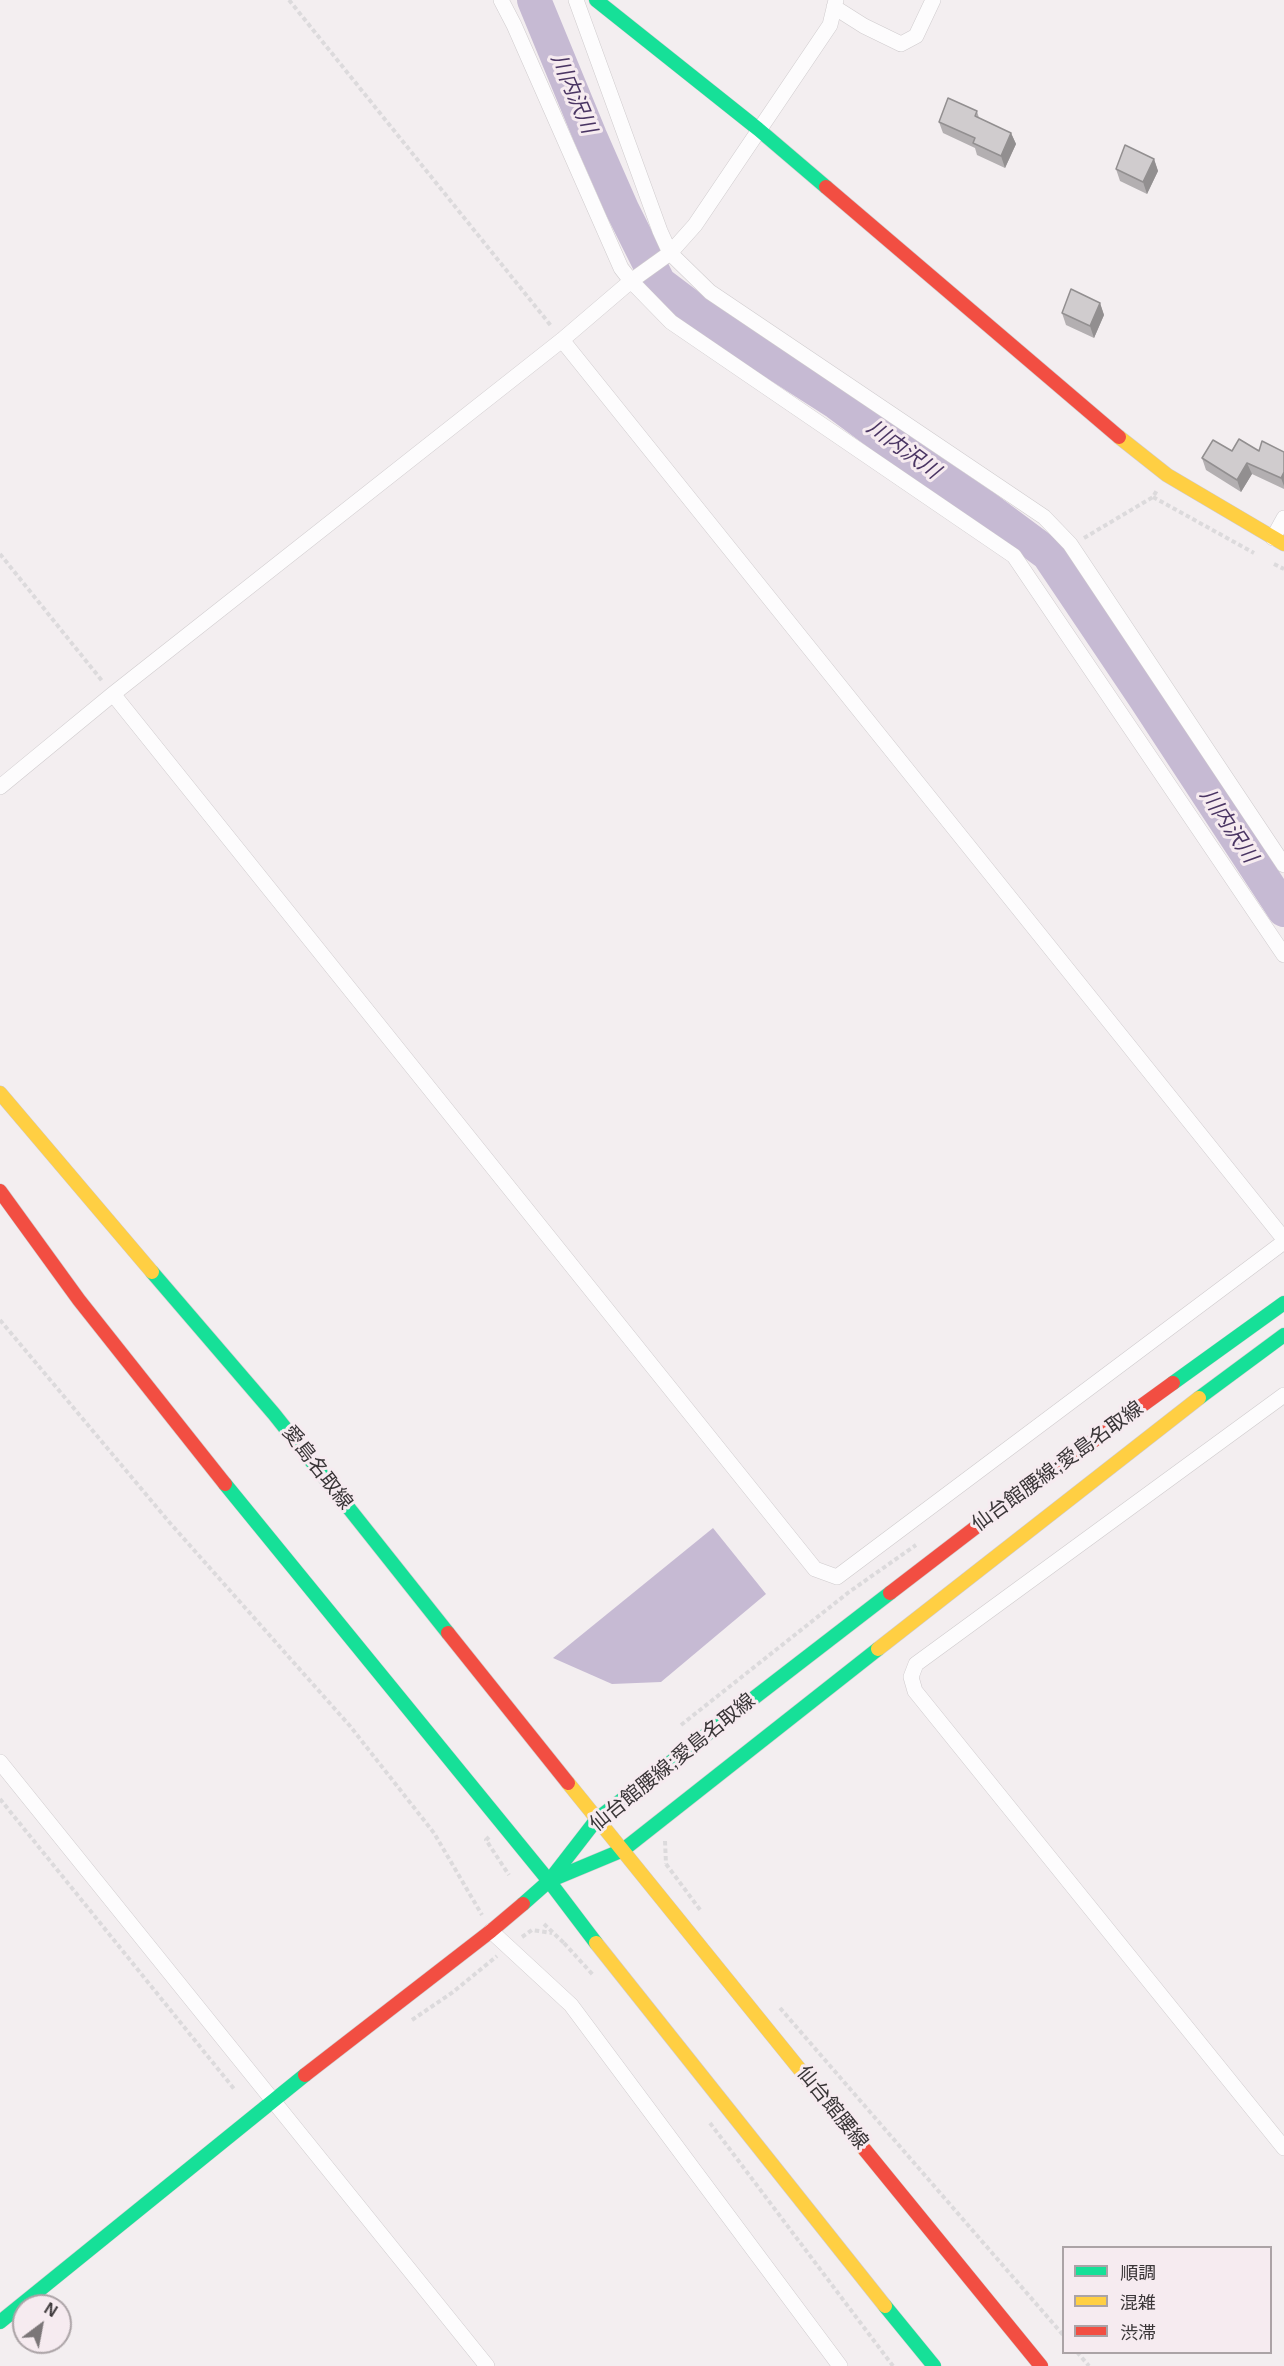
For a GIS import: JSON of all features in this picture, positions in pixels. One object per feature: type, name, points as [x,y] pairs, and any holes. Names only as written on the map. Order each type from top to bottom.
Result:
[{"type":"main road","points":[[596,0],[758,129],[1117,436],[1167,475],[1278,541]]},
{"type":"main road","name":"愛島名取線","points":[[0,1093],[274,1414],[623,1850]]},
{"type":"main road","points":[[0,1191],[79,1300],[295,1571],[549,1881],[657,2021],[934,2366]]},
{"type":"main road","name":"仙台館腰線;愛島名取線","points":[[549,1881],[597,1820],[988,1518],[1284,1303]]},
{"type":"main road","name":"仙台館腰線;愛島名取線","points":[[549,1881],[623,1850],[1031,1527],[1284,1335]]},
{"type":"main road","name":"仙台館腰線","points":[[623,1850],[1041,2366]]},
{"type":"main road","points":[[0,2322],[274,2100],[491,1931],[549,1881]]},
{"type":"street","points":[[501,0],[621,268],[635,277],[671,322],[1014,556],[1284,955]]},
{"type":"street","points":[[576,0],[667,255],[710,292],[1044,517],[1070,544],[1284,865]]},
{"type":"street","points":[[0,787],[113,694],[562,340],[635,277],[667,255],[695,225],[830,25],[835,4],[864,26],[901,44],[916,36],[933,0]]},
{"type":"street","points":[[113,694],[814,1569],[837,1577],[1284,1240],[562,340]]},
{"type":"street","points":[[1278,541],[1284,518]]},
{"type":"street","points":[[1284,1395],[916,1664],[911,1677],[915,1692],[1284,2148]]},
{"type":"street","points":[[0,1762],[487,2366]]},
{"type":"street","points":[[491,1931],[571,2005],[840,2366]]},
{"type":"path","points":[[289,0],[562,340]]},
{"type":"path","points":[[1070,544],[1092,535],[1153,497],[1167,475]]},
{"type":"path","points":[[1153,497],[1264,558]]},
{"type":"path","points":[[0,554],[113,694]]},
{"type":"path","points":[[1274,563],[1284,569]]},
{"type":"path","points":[[0,1320],[170,1523],[350,1726],[434,1833],[491,1931]]},
{"type":"path","points":[[0,1799],[235,2090]]},
{"type":"path","points":[[493,1835],[486,1840],[509,1875]]},
{"type":"path","points":[[662,1836],[665,1840],[666,1864],[708,1920]]},
{"type":"path","points":[[661,1868],[666,1864]]},
{"type":"path","points":[[544,1924],[601,1983]]},
{"type":"path","points":[[564,1943],[566,1944],[574,1937]]},
{"type":"path","points":[[774,2002],[1062,2334]]},
{"type":"path","points":[[704,2115],[893,2366]]},
{"type":"path","points":[[1079,2354],[1089,2366]]},
{"type":"shaded area","points":[[713,1528],[766,1594],[661,1682],[612,1684],[553,1658]]},
{"type":"building","points":[[948,98],[977,111],[975,116],[1011,133],[1001,156],[973,143],[975,138],[939,122]]},
{"type":"building","points":[[1125,145],[1154,159],[1143,182],[1116,169]]},
{"type":"building","points":[[1071,289],[1100,303],[1090,326],[1062,313]]},
{"type":"building","points":[[1239,439],[1259,451],[1262,441],[1284,452],[1284,472],[1281,478],[1247,463],[1237,480],[1202,458],[1213,440],[1232,451]]},
{"type":"waterway","name":"川内沢川","points":[[534,0],[622,209],[659,283],[712,323],[837,403],[1048,554],[1284,910]]},
{"type":"traffic: fast","points":[[596,0],[758,129],[826,187]]},
{"type":"traffic: fast","points":[[152,1272],[274,1414],[448,1633]]},
{"type":"traffic: fast","points":[[1173,1383],[1284,1303]]},
{"type":"traffic: fast","points":[[1199,1398],[1284,1335]]},
{"type":"traffic: fast","points":[[225,1484],[549,1881],[596,1943]]},
{"type":"traffic: fast","points":[[523,1904],[549,1881],[597,1819],[890,1593]]},
{"type":"traffic: fast","points":[[551,1880],[623,1850],[878,1649]]},
{"type":"traffic: fast","points":[[0,2322],[305,2075]]},
{"type":"traffic: fast","points":[[885,2306],[934,2366]]},
{"type":"traffic: slow","points":[[1119,437],[1167,475],[1284,544]]},
{"type":"traffic: slow","points":[[0,1093],[152,1272]]},
{"type":"traffic: slow","points":[[878,1649],[1199,1398]]},
{"type":"traffic: slow","points":[[568,1783],[865,2150]]},
{"type":"traffic: slow","points":[[596,1943],[885,2306]]},
{"type":"traffic: jam","points":[[826,187],[1119,437]]},
{"type":"traffic: jam","points":[[0,1191],[79,1300],[225,1484]]},
{"type":"traffic: jam","points":[[890,1593],[1006,1504],[1173,1383]]},
{"type":"traffic: jam","points":[[448,1633],[568,1783]]},
{"type":"traffic: jam","points":[[305,2075],[523,1904]]},
{"type":"traffic: jam","points":[[865,2150],[1041,2366]]}]
